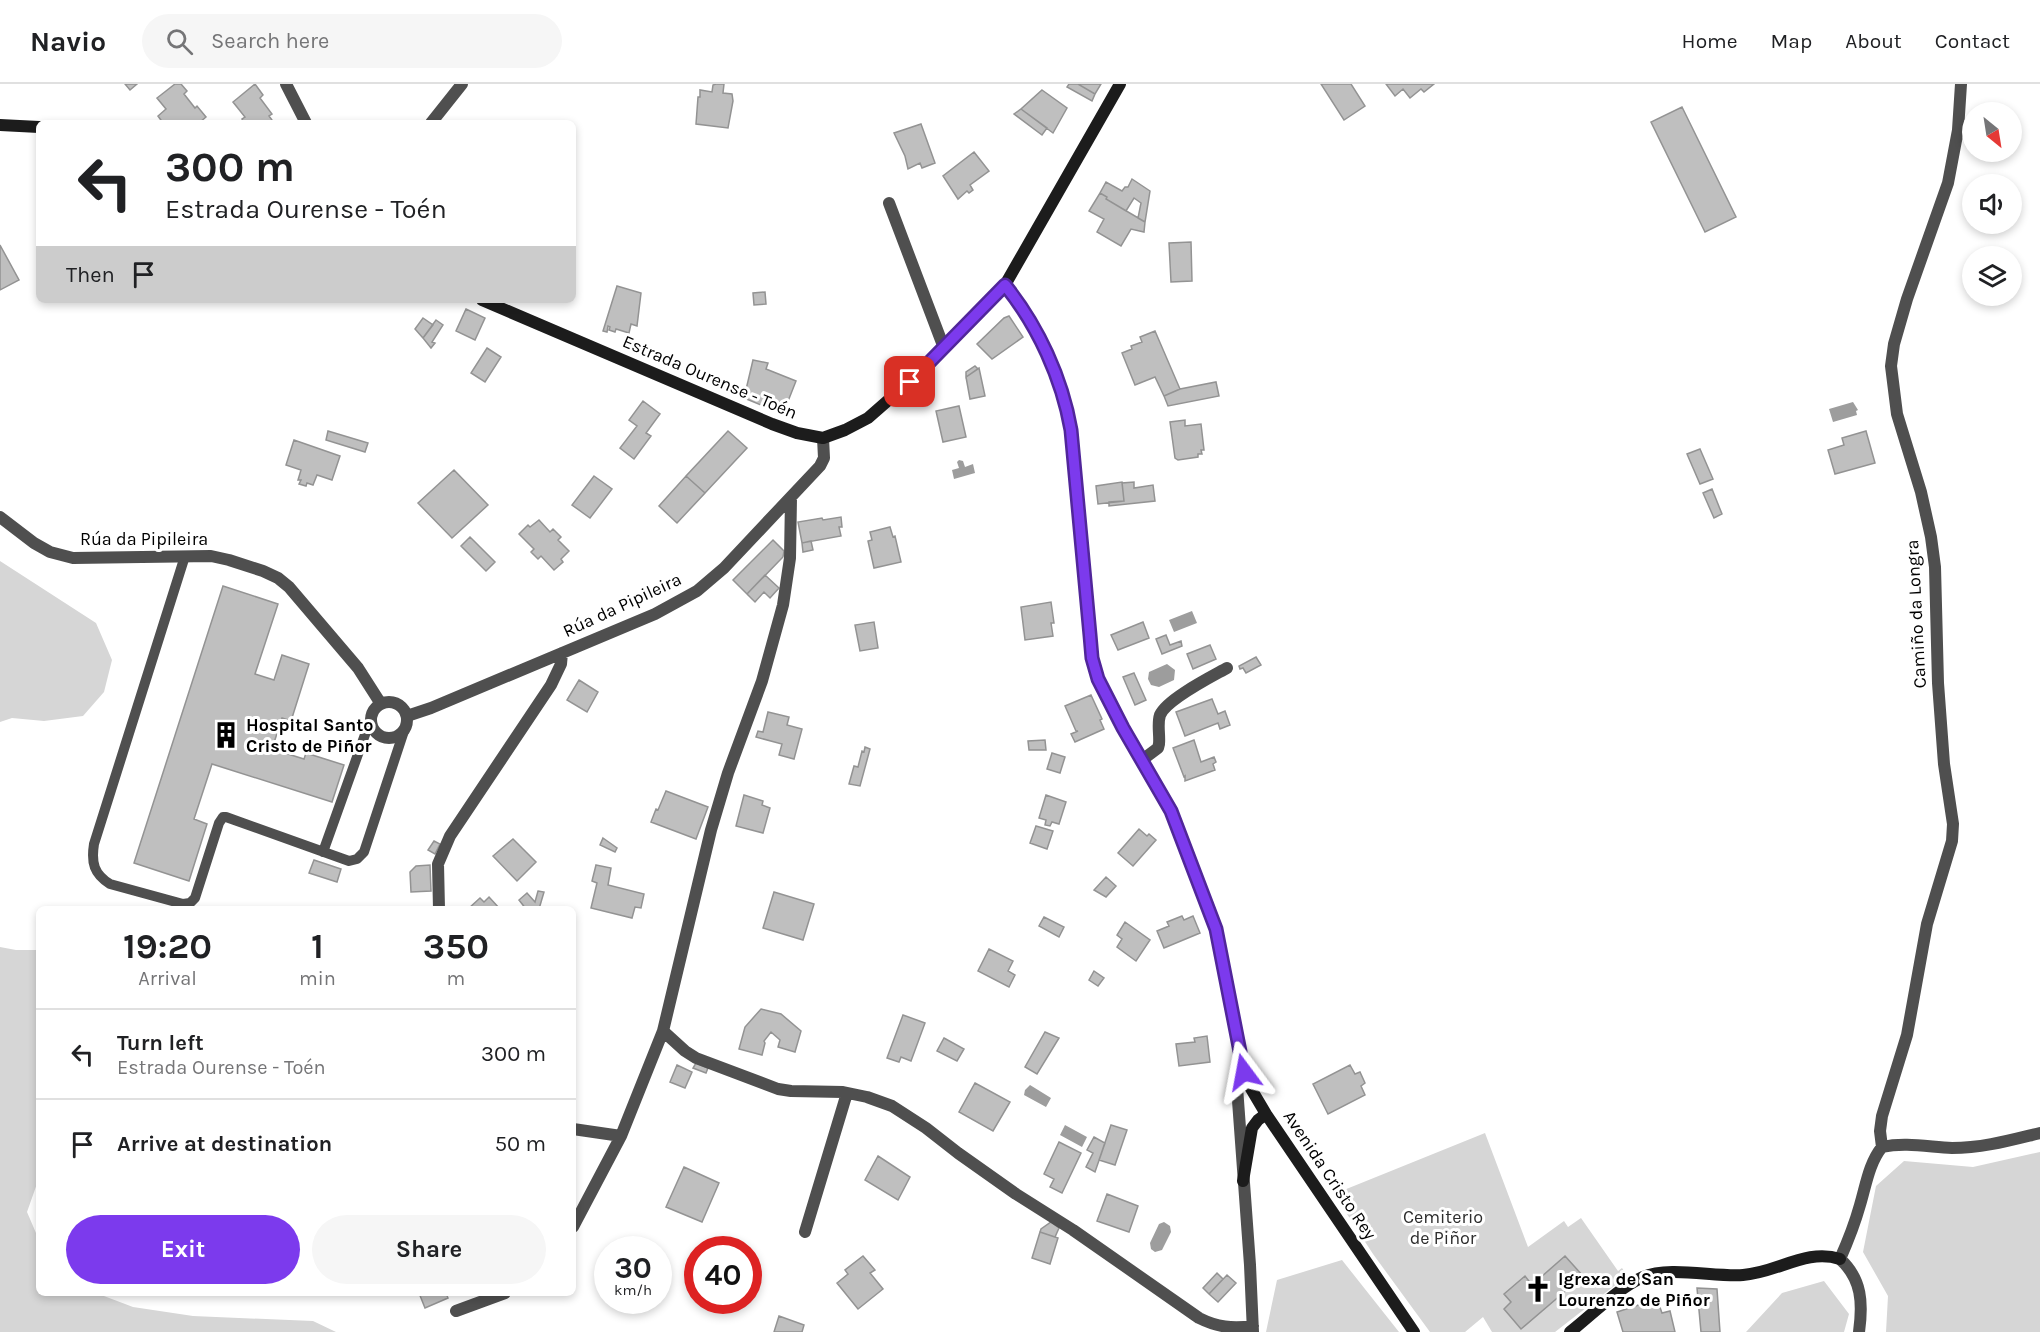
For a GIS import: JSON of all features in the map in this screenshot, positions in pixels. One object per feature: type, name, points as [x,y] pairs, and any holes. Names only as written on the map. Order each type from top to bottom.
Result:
[{"type":"street","points":[[286,84],[304,120]]},
{"type":"street","points":[[433,120],[462,84]]},
{"type":"street","points":[[823,438],[868,418],[897,395],[1005,285],[1120,84]]},
{"type":"street","name":"Camiño da Longra","points":[[1882,1147],[1880,1131],[1882,1116],[1906,1035],[1927,924],[1953,832],[1944,764],[1938,683],[1935,567],[1921,492],[1897,414],[1891,356],[1907,299],[1947,183],[1958,130],[1962,84]]},
{"type":"street","points":[[0,125],[36,127]]},
{"type":"street","points":[[889,203],[944,348]]},
{"type":"street","name":"Avenida Cristo Rey","points":[[1005,285],[1028,318],[1064,396],[1071,430],[1092,658],[1098,679],[1174,818],[1216,929],[1239,1056],[1250,1087],[1414,1332]]},
{"type":"street","name":"Estrada Ourense - Toén","points":[[489,303],[772,424],[796,433],[823,438]]},
{"type":"street","name":"Rúa da Pipileira","points":[[372,715],[372,726],[379,735],[396,736],[406,722],[431,708],[655,614],[697,591],[724,568],[820,466],[824,458],[823,438]]},
{"type":"street","points":[[576,1221],[621,1136],[663,1031],[711,830],[728,773],[762,681],[783,605],[790,558],[790,498]]},
{"type":"street","name":"Rúa da Pipileira","points":[[0,517],[34,543],[50,552],[73,558],[211,556],[263,571],[278,578],[299,598],[358,668],[381,704]]},
{"type":"street","points":[[439,906],[438,864],[442,852],[458,822],[550,686],[561,664],[562,652]]},
{"type":"street","points":[[1142,760],[1158,748],[1159,717],[1166,707],[1227,668]]},
{"type":"street","points":[[372,715],[381,704],[395,703],[400,705],[406,722]]},
{"type":"street","points":[[663,1031],[696,1058],[778,1089],[847,1093],[867,1097],[898,1109],[990,1176],[1073,1230],[1199,1318],[1218,1326],[1253,1329],[1237,1087],[1239,1056]]},
{"type":"street","points":[[805,1232],[847,1093]]},
{"type":"street","points":[[1243,1181],[1252,1128],[1266,1114]]},
{"type":"street","points":[[576,1129],[621,1136]]},
{"type":"street","points":[[1840,1259],[1860,1206],[1875,1155],[1882,1147],[1900,1144],[1970,1147],[1990,1145],[2040,1133]]},
{"type":"street","points":[[1570,1332],[1630,1284],[1644,1276],[1658,1273],[1743,1275],[1764,1272],[1811,1256],[1831,1256],[1840,1259],[1851,1268],[1860,1295],[1859,1332]]},
{"type":"street","points":[[456,1311],[497,1296]]},
{"type":"lane","points":[[185,556],[94,844],[92,858],[95,871],[101,878],[110,884],[183,904],[190,903],[195,898],[219,823],[226,817],[349,861],[357,859],[364,852],[406,722]]},
{"type":"lane","points":[[323,852],[372,715]]},
{"type":"green space","points":[[0,561],[96,623],[112,660],[104,692],[83,716],[44,721],[12,718],[0,722]]},
{"type":"green space","points":[[0,947],[36,950],[36,1186],[27,1212],[36,1233],[36,1296],[104,1296],[133,1307],[193,1316],[313,1321],[336,1332],[0,1332]]},
{"type":"green space","name":"Cemiterio de Piñor","points":[[1485,1133],[1528,1247],[1564,1221],[1568,1227],[1581,1218],[1618,1271],[1622,1268],[1627,1276],[1555,1332],[1492,1332],[1483,1317],[1465,1332],[1430,1332],[1373,1254],[1334,1194]]},
{"type":"green space","points":[[2040,1152],[2040,1332],[1886,1332],[1888,1296],[1863,1252],[1876,1186],[1904,1161],[1973,1167]]},
{"type":"green space","points":[[1342,1260],[1399,1332],[1266,1332],[1277,1280]]},
{"type":"green space","points":[[1824,1281],[1849,1314],[1844,1332],[1746,1332],[1782,1293]]},
{"type":"shaded area","points":[[1853,402],[1858,410],[1857,415],[1833,422],[1829,409]]},
{"type":"shaded area","points":[[963,461],[965,467],[973,464],[975,473],[954,479],[952,470],[959,468],[957,462]]},
{"type":"shaded area","points":[[1192,611],[1197,623],[1174,632],[1169,620]]},
{"type":"shaded area","points":[[1167,664],[1175,670],[1174,680],[1159,687],[1151,685],[1148,679],[1149,672]]},
{"type":"shaded area","points":[[1030,1085],[1051,1098],[1046,1107],[1024,1095]]},
{"type":"shaded area","points":[[1065,1125],[1087,1137],[1082,1147],[1060,1135]]},
{"type":"shaded area","points":[[1164,1222],[1170,1226],[1171,1232],[1162,1250],[1155,1252],[1151,1249],[1150,1243],[1159,1224]]},
{"type":"building","points":[[125,84],[137,84],[130,90]]},
{"type":"building","points":[[175,84],[181,84],[187,91],[184,94],[206,117],[202,120],[161,120],[158,116],[166,109],[157,98]]},
{"type":"building","points":[[255,84],[263,95],[260,98],[272,114],[269,116],[272,120],[242,120],[245,117],[233,102]]},
{"type":"building","points":[[724,84],[723,93],[732,94],[733,101],[728,128],[696,124],[700,90],[712,92],[713,85]]},
{"type":"building","points":[[1069,84],[1078,84],[1095,94],[1092,101],[1067,87]]},
{"type":"building","points":[[1078,84],[1101,84],[1095,94]]},
{"type":"building","points":[[1321,84],[1351,84],[1365,106],[1344,120]]},
{"type":"building","points":[[1386,84],[1434,84],[1424,92],[1421,89],[1410,98],[1403,89],[1395,96]]},
{"type":"building","points":[[1042,90],[1067,108],[1053,133],[1021,109]]},
{"type":"building","points":[[1682,107],[1736,217],[1705,232],[1651,122]]},
{"type":"building","points":[[1021,109],[1047,128],[1042,135],[1014,114]]},
{"type":"building","points":[[921,124],[935,163],[922,168],[920,163],[908,169],[905,156],[894,133]]},
{"type":"building","points":[[974,152],[989,171],[970,185],[973,190],[969,193],[967,191],[958,199],[943,176]]},
{"type":"building","points":[[1132,179],[1150,191],[1145,222],[1138,218],[1141,203],[1134,198],[1126,211],[1100,193],[1106,182],[1122,191],[1128,187]]},
{"type":"building","points":[[1100,193],[1145,222],[1144,232],[1131,229],[1121,246],[1097,232],[1104,219],[1089,211]]},
{"type":"building","points":[[1191,242],[1192,281],[1171,282],[1169,243]]},
{"type":"building","points":[[0,245],[19,280],[0,290]]},
{"type":"building","points":[[617,286],[641,293],[637,326],[631,324],[629,333],[616,329],[615,332],[609,330],[608,326],[607,332],[603,331]]},
{"type":"building","points":[[765,292],[766,304],[754,305],[753,293]]},
{"type":"building","points":[[466,309],[485,318],[475,340],[456,331]]},
{"type":"building","points":[[1009,316],[1023,337],[992,359],[977,344]]},
{"type":"building","points":[[423,318],[433,325],[423,338],[415,329]]},
{"type":"building","points":[[436,320],[443,325],[432,342],[435,343],[431,348],[423,338]]},
{"type":"building","points":[[1155,331],[1180,389],[1164,396],[1155,377],[1135,385],[1122,353],[1142,342],[1140,337]]},
{"type":"building","points":[[487,348],[501,357],[485,382],[471,373]]},
{"type":"building","points":[[753,360],[768,363],[766,369],[796,381],[783,414],[744,398]]},
{"type":"building","points":[[975,366],[978,369],[966,377],[966,372]]},
{"type":"building","points":[[979,368],[985,396],[970,399],[966,377]]},
{"type":"building","points":[[1216,382],[1219,396],[1168,406],[1164,396],[1180,389]]},
{"type":"building","points":[[643,401],[660,414],[646,433],[651,436],[634,459],[620,448],[637,426],[629,420]]},
{"type":"building","points":[[959,406],[966,437],[943,442],[936,411]]},
{"type":"building","points":[[1185,420],[1185,426],[1201,424],[1204,450],[1201,450],[1202,454],[1198,454],[1198,457],[1178,460],[1175,458],[1170,422]]},
{"type":"building","points":[[328,431],[368,443],[365,452],[326,440]]},
{"type":"building","points":[[728,431],[747,448],[705,493],[686,476]]},
{"type":"building","points":[[1866,431],[1875,463],[1835,474],[1828,450],[1844,445],[1842,438]]},
{"type":"building","points":[[294,440],[340,456],[332,480],[317,475],[313,485],[299,484],[301,470],[286,465]]},
{"type":"building","points":[[1700,449],[1713,479],[1700,484],[1687,454]]},
{"type":"building","points":[[454,470],[488,505],[452,538],[418,503]]},
{"type":"building","points":[[594,476],[612,489],[590,518],[572,505]]},
{"type":"building","points":[[686,476],[705,493],[677,523],[659,506]]},
{"type":"building","points":[[1122,482],[1124,501],[1098,504],[1096,486]]},
{"type":"building","points":[[1134,482],[1134,488],[1153,485],[1155,501],[1109,506],[1109,502],[1124,501],[1122,483]]},
{"type":"building","points":[[1712,489],[1722,514],[1714,518],[1703,493]]},
{"type":"building","points":[[841,517],[842,527],[839,527],[841,536],[802,543],[798,522]]},
{"type":"building","points":[[539,520],[550,532],[553,529],[561,537],[558,540],[569,551],[561,559],[563,562],[554,570],[541,556],[538,559],[531,552],[534,549],[519,534],[528,525],[530,527]]},
{"type":"building","points":[[890,527],[893,537],[895,536],[901,562],[874,568],[868,541],[872,540],[870,532]]},
{"type":"building","points":[[470,537],[495,562],[486,571],[461,546]]},
{"type":"building","points":[[773,540],[784,551],[783,557],[747,594],[733,580]]},
{"type":"building","points":[[811,541],[813,550],[803,552],[802,543]]},
{"type":"building","points":[[765,575],[779,588],[770,598],[764,592],[755,602],[747,594]]},
{"type":"building","name":"Hospital Santo Cristo de Piñor","points":[[223,586],[278,604],[255,674],[274,680],[282,655],[309,664],[291,721],[282,718],[272,749],[304,759],[306,753],[344,765],[332,802],[212,764],[194,819],[207,824],[189,881],[134,863]]},
{"type":"building","points":[[1051,602],[1053,636],[1025,640],[1021,607]]},
{"type":"building","points":[[874,622],[878,648],[860,651],[855,625]]},
{"type":"building","points":[[1143,622],[1149,638],[1118,650],[1111,635]]},
{"type":"building","points":[[1166,635],[1170,645],[1181,641],[1182,646],[1162,654],[1156,639]]},
{"type":"building","points":[[1210,645],[1216,659],[1193,669],[1187,654]]},
{"type":"building","points":[[1256,657],[1261,665],[1246,673],[1243,668],[1240,669],[1239,666]]},
{"type":"building","points":[[1134,673],[1146,700],[1135,705],[1123,677]]},
{"type":"building","points":[[579,680],[598,692],[587,712],[567,700]]},
{"type":"building","points":[[1091,695],[1104,729],[1075,742],[1071,734],[1078,731],[1065,706]]},
{"type":"building","points":[[1212,699],[1218,714],[1225,711],[1230,725],[1220,729],[1218,723],[1185,736],[1176,712]]},
{"type":"building","points":[[768,712],[789,717],[787,725],[802,729],[794,759],[779,755],[782,744],[756,737],[758,731],[763,732]]},
{"type":"building","points":[[1045,740],[1046,750],[1029,750],[1028,741]]},
{"type":"building","points":[[1194,740],[1201,762],[1214,757],[1215,770],[1185,781],[1173,748]]},
{"type":"building","points":[[865,747],[870,749],[860,786],[849,784],[854,766],[858,767]]},
{"type":"building","points":[[1052,753],[1065,757],[1060,773],[1047,769]]},
{"type":"building","points":[[666,791],[708,807],[696,839],[651,822]]},
{"type":"building","points":[[744,795],[763,801],[762,805],[770,808],[763,833],[736,826]]},
{"type":"building","points":[[1046,795],[1066,802],[1059,824],[1052,822],[1050,826],[1045,825],[1046,820],[1039,818]]},
{"type":"building","points":[[1036,826],[1053,831],[1047,849],[1030,843]]},
{"type":"building","points":[[1139,829],[1156,840],[1133,866],[1118,853]]},
{"type":"building","points":[[603,838],[617,848],[615,852],[600,845]]},
{"type":"building","points":[[513,839],[536,862],[517,881],[493,856]]},
{"type":"building","points":[[434,841],[440,844],[435,854],[428,850]]},
{"type":"building","points":[[314,860],[341,869],[337,882],[309,873]]},
{"type":"building","points":[[430,865],[431,891],[411,892],[410,872],[416,866]]},
{"type":"building","points":[[596,865],[611,868],[608,885],[644,894],[641,908],[635,907],[632,918],[591,908],[597,883],[592,881]]},
{"type":"building","points":[[1106,877],[1116,886],[1106,897],[1094,890]]},
{"type":"building","points":[[538,891],[544,892],[540,906],[524,906],[519,900],[527,893],[535,902]]},
{"type":"building","points":[[774,892],[814,904],[803,940],[763,928]]},
{"type":"building","points":[[489,897],[497,906],[471,906],[480,898],[484,902]]},
{"type":"building","points":[[1182,916],[1184,920],[1193,916],[1200,933],[1164,948],[1157,931],[1169,926],[1167,922]]},
{"type":"building","points":[[1044,917],[1064,927],[1059,937],[1039,926]]},
{"type":"building","points":[[1125,922],[1150,940],[1136,961],[1117,947],[1122,939],[1117,935]]},
{"type":"building","points":[[989,949],[1013,961],[1008,971],[1015,975],[1009,987],[978,971]]},
{"type":"building","points":[[1094,971],[1104,978],[1098,986],[1089,980]]},
{"type":"building","points":[[761,1009],[781,1014],[801,1031],[795,1052],[778,1047],[780,1040],[771,1032],[764,1041],[762,1055],[739,1049],[745,1027]]},
{"type":"building","points":[[903,1015],[925,1023],[911,1061],[901,1057],[899,1062],[887,1058]]},
{"type":"building","points":[[1045,1032],[1059,1038],[1037,1074],[1025,1067]]},
{"type":"building","points":[[1207,1036],[1210,1062],[1179,1066],[1176,1044],[1195,1042],[1194,1038]]},
{"type":"building","points":[[944,1038],[964,1049],[957,1061],[937,1051]]},
{"type":"building","points":[[696,1063],[708,1068],[706,1073],[693,1068]]},
{"type":"building","points":[[677,1065],[692,1072],[685,1088],[670,1082]]},
{"type":"building","points":[[1350,1065],[1355,1074],[1360,1072],[1365,1083],[1361,1086],[1365,1095],[1328,1114],[1313,1084]]},
{"type":"building","points":[[975,1083],[1010,1102],[993,1131],[959,1112]]},
{"type":"building","points":[[1111,1125],[1127,1130],[1115,1165],[1099,1160]]},
{"type":"building","points":[[1094,1137],[1105,1143],[1095,1172],[1086,1167],[1093,1153],[1087,1150]]},
{"type":"building","points":[[1059,1142],[1081,1153],[1062,1193],[1050,1187],[1054,1179],[1044,1174]]},
{"type":"building","points":[[878,1156],[910,1177],[898,1200],[865,1180]]},
{"type":"building","points":[[684,1167],[719,1183],[702,1222],[666,1207]]},
{"type":"building","points":[[1107,1194],[1138,1206],[1129,1232],[1097,1221]]},
{"type":"building","points":[[1051,1222],[1059,1228],[1055,1237],[1040,1232]]},
{"type":"building","points":[[1040,1232],[1058,1238],[1050,1264],[1032,1258]]},
{"type":"building","points":[[863,1256],[875,1270],[870,1273],[883,1289],[858,1309],[837,1283],[848,1274],[845,1270]]},
{"type":"building","name":"Igrexa de San Lourenzo de Piñor","points":[[1565,1256],[1583,1276],[1521,1329],[1504,1309],[1511,1302],[1504,1294],[1525,1276],[1532,1285]]},
{"type":"building","points":[[1217,1273],[1223,1279],[1209,1294],[1203,1288]]},
{"type":"building","points":[[1227,1275],[1236,1283],[1218,1302],[1209,1294]]},
{"type":"building","points":[[1697,1288],[1717,1289],[1720,1332],[1701,1332]]},
{"type":"building","points":[[420,1296],[447,1296],[448,1298],[425,1308]]},
{"type":"building","points":[[1657,1299],[1662,1313],[1670,1311],[1675,1332],[1623,1332],[1617,1312]]},
{"type":"building","points":[[779,1316],[804,1325],[802,1332],[774,1332]]},
{"type":"place","name":"Hospital Santo Cristo de Piñor","points":[[226,735]]},
{"type":"place","name":"Igrexa de San Lourenzo de Piñor","points":[[1538,1289]]},
{"type":"route","points":[[910,382],[1005,285],[1020,303],[1028,318],[1064,396],[1071,430],[1092,658],[1098,679],[1123,728],[1171,811],[1216,929],[1239,1056],[1244,1072]]}]
